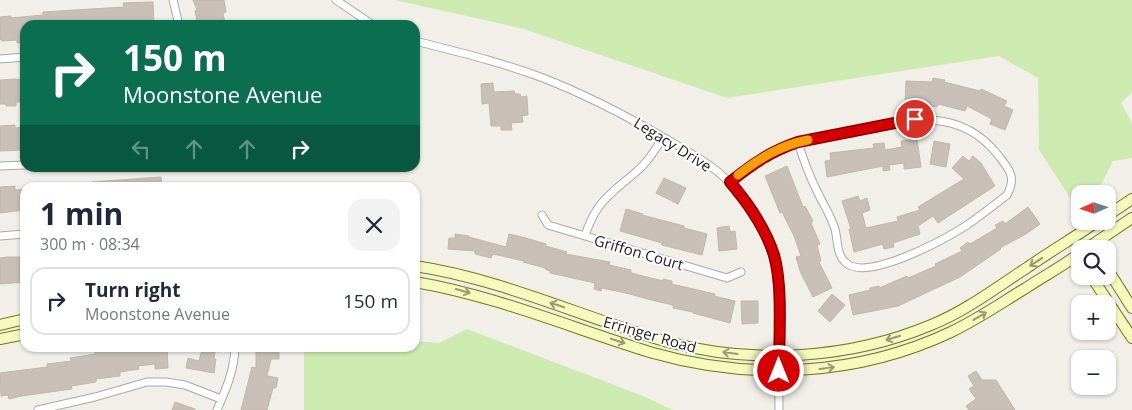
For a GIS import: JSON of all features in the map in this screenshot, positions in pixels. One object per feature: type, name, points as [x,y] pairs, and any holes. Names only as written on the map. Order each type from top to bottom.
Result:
[{"type":"main road","points":[[1116,210],[1132,199]]},
{"type":"main road","points":[[1101,240],[1132,218]]},
{"type":"main road","name":"Erringer Road","points":[[420,267],[469,277],[669,342],[740,354],[779,356],[816,354],[856,348],[931,325],[956,313],[989,293],[1084,230]]},
{"type":"main road","points":[[1077,235],[1082,240]]},
{"type":"main road","points":[[1077,235],[1077,240]]},
{"type":"main road","name":"Erringer Road","points":[[420,283],[452,288],[681,360],[728,369],[779,371],[823,369],[850,364],[892,354],[925,343],[977,319],[1071,261]]},
{"type":"main road","points":[[1116,283],[1132,308]]},
{"type":"main road","points":[[1097,285],[1132,338]]},
{"type":"main road","points":[[0,325],[20,320]]},
{"type":"main road","points":[[0,339],[20,335]]},
{"type":"street","points":[[173,0],[179,20]]},
{"type":"street","points":[[336,0],[366,20]]},
{"type":"street","name":"Legacy Drive","points":[[420,42],[498,63],[584,94],[624,114],[694,155],[730,182],[757,218],[774,255],[778,291],[779,410]]},
{"type":"street","points":[[0,59],[20,57]]},
{"type":"street","points":[[730,182],[764,156],[798,142],[915,119],[933,119],[951,123],[982,139],[1010,170],[1011,188],[1007,195],[993,206],[964,227],[936,243],[908,256],[878,266],[866,268],[852,267],[845,262],[840,254],[835,230],[806,167],[798,142]]},
{"type":"street","points":[[585,236],[590,221],[598,207],[609,195],[640,169],[664,137]]},
{"type":"street","points":[[0,166],[20,165]]},
{"type":"street","name":"Griffon Court","points":[[542,216],[548,225],[727,278],[741,272]]},
{"type":"street","points":[[0,236],[20,234]]},
{"type":"street","points":[[217,410],[228,386],[235,352]]},
{"type":"street","points":[[38,410],[62,406],[146,382],[185,384],[222,399]]},
{"type":"green space","points":[[395,0],[1132,0],[1132,92],[1121,103],[1132,123],[1132,158],[1113,161],[1100,185],[1071,185],[1071,199],[1039,150],[1038,78],[999,56],[727,98],[524,29]]},
{"type":"green space","points":[[467,329],[643,396],[673,410],[304,410],[304,352],[420,352],[420,341],[439,343]]},
{"type":"building","points":[[193,0],[224,0],[226,12],[223,13],[224,20],[197,20],[195,11],[197,10]]},
{"type":"building","points":[[153,2],[154,20],[20,20],[20,43],[17,43],[17,40],[0,40],[0,17],[11,16],[11,18],[43,15],[43,12],[124,7],[123,3]]},
{"type":"building","points":[[933,78],[980,91],[981,89],[1007,101],[1004,106],[1013,110],[1005,130],[990,124],[992,119],[967,106],[965,111],[938,104],[937,107],[915,103],[916,105],[905,104],[906,81],[932,82]]},
{"type":"building","points":[[0,80],[20,80],[20,102],[16,102],[16,106],[0,104]]},
{"type":"building","points":[[493,83],[494,92],[514,91],[515,94],[520,94],[521,97],[527,96],[528,115],[522,116],[523,122],[511,123],[512,130],[501,130],[501,126],[491,126],[489,103],[482,104],[481,84]]},
{"type":"building","points":[[15,125],[15,128],[20,128],[20,150],[0,151],[0,126]]},
{"type":"building","points":[[917,139],[921,167],[904,169],[904,163],[889,165],[890,170],[883,171],[883,166],[827,177],[825,161],[831,160],[830,153],[874,148],[873,144],[884,143],[885,150],[902,147],[901,141]]},
{"type":"building","points":[[934,141],[950,144],[946,167],[930,164]]},
{"type":"building","points":[[963,156],[969,161],[973,156],[981,163],[995,186],[938,223],[933,216],[918,226],[920,234],[893,243],[894,247],[884,249],[883,244],[854,252],[849,229],[851,229],[842,201],[858,196],[860,201],[867,198],[870,210],[862,213],[866,228],[898,221],[897,217],[920,210],[918,207],[964,179],[952,168]]},
{"type":"building","points":[[787,166],[803,207],[805,206],[813,221],[811,223],[820,244],[817,245],[821,261],[819,262],[832,288],[813,297],[800,271],[796,257],[801,256],[794,236],[782,212],[780,213],[765,176]]},
{"type":"building","points":[[161,177],[161,182],[92,182]]},
{"type":"building","points":[[664,178],[686,188],[678,204],[656,193]]},
{"type":"building","points":[[15,186],[15,190],[20,190],[20,211],[0,213],[0,187]]},
{"type":"building","points":[[1028,207],[1040,224],[1000,248],[960,277],[898,306],[853,315],[849,295],[870,290],[870,288],[879,286],[879,288],[936,266],[935,264],[962,251],[960,248],[968,242],[970,244],[997,228],[995,225],[1003,221],[1005,224]]},
{"type":"building","points":[[626,209],[707,234],[702,255],[662,245],[662,243],[620,231]]},
{"type":"building","points":[[729,226],[730,232],[735,231],[737,249],[719,251],[717,228]]},
{"type":"building","points":[[455,234],[469,236],[506,247],[509,234],[546,244],[546,246],[567,252],[566,254],[610,262],[609,265],[631,270],[631,273],[663,281],[663,279],[672,281],[672,284],[715,294],[714,296],[735,301],[730,323],[630,294],[602,288],[601,291],[594,289],[595,283],[550,273],[545,268],[524,261],[493,254],[491,258],[475,254],[475,251],[448,249],[449,238],[455,238]]},
{"type":"building","points":[[20,257],[20,282],[0,284],[0,258]]},
{"type":"building","points":[[832,294],[845,305],[830,322],[818,311]]},
{"type":"building","points":[[741,301],[758,301],[758,323],[742,324]]},
{"type":"building","points":[[95,352],[167,352],[168,368],[155,369],[155,364],[138,366],[139,369],[120,372],[120,376],[96,379],[96,382],[71,386],[72,389],[9,399],[8,395],[1,396],[0,373],[47,367],[47,364],[71,361],[70,358],[95,354]]},
{"type":"building","points":[[201,352],[215,352],[214,373],[186,368],[188,358],[199,361]]},
{"type":"building","points":[[256,352],[279,352],[279,359],[271,359],[267,376],[278,378],[267,410],[241,410],[252,367],[256,368]]},
{"type":"building","points":[[976,371],[982,380],[996,380],[1015,410],[969,410],[966,406],[976,399],[969,389],[974,386],[968,376]]},
{"type":"building","points":[[175,402],[195,409],[195,410],[172,410]]},
{"type":"slow traffic","points":[[738,175],[764,156],[780,148],[808,140]]},
{"type":"route","points":[[779,371],[778,291],[774,255],[757,218],[730,182],[764,156],[780,148],[798,142],[915,119]]}]
